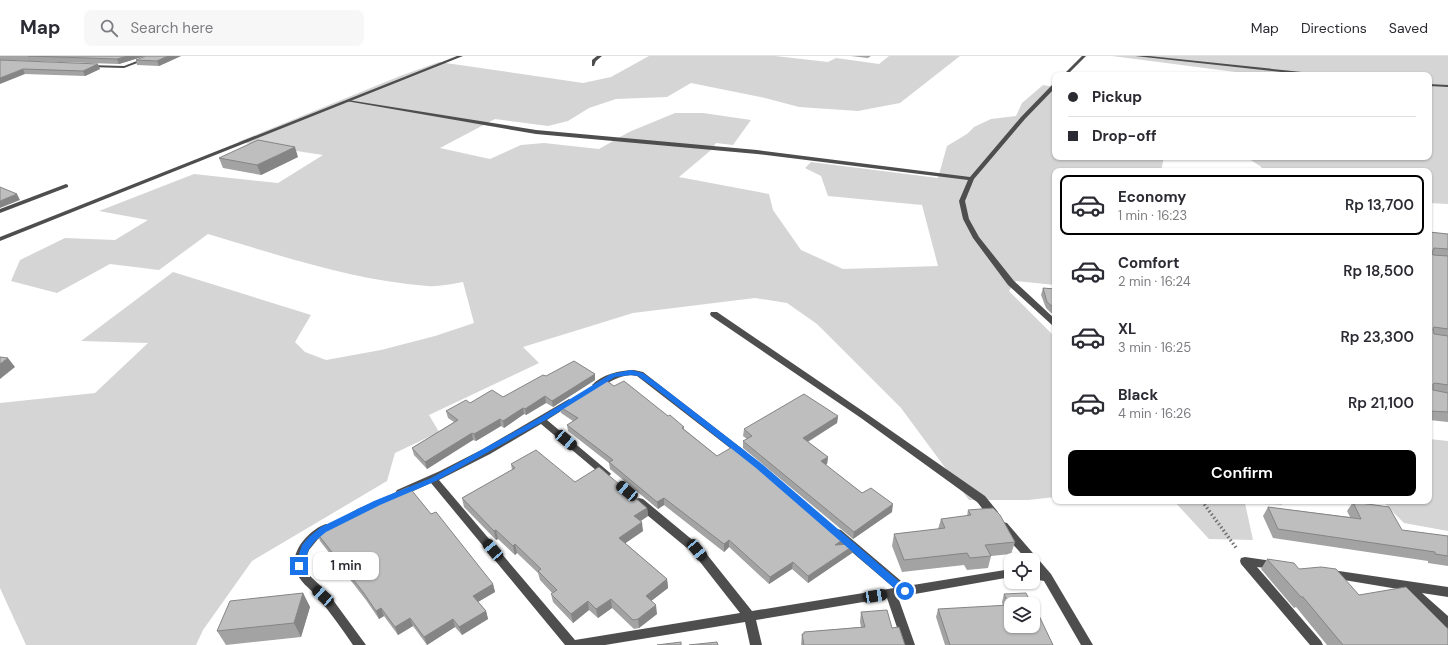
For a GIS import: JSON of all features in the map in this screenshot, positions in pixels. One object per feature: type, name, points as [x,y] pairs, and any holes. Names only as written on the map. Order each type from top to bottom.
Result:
[{"type":"street","points":[[86,66],[124,67],[154,56]]},
{"type":"street","points":[[0,239],[461,56]]},
{"type":"street","points":[[593,65],[594,60],[600,56]]},
{"type":"street","points":[[1068,72],[1084,56]]},
{"type":"street","points":[[1137,56],[1292,72]]},
{"type":"street","points":[[1432,84],[1448,86]]},
{"type":"street","points":[[1052,87],[1023,118],[971,179],[962,201],[966,219],[976,238],[1012,283],[1052,320]]},
{"type":"street","points":[[348,101],[536,132],[757,152],[971,179]]},
{"type":"street","points":[[0,211],[66,186]]},
{"type":"street","points":[[714,314],[864,416],[980,499],[1027,553]]},
{"type":"street","points":[[588,390],[613,376],[626,373],[640,374],[747,457]]},
{"type":"street","points":[[391,497],[434,480],[542,420],[575,399]]},
{"type":"street","points":[[542,420],[615,481]]},
{"type":"street","points":[[434,480],[574,645],[604,643],[749,615],[891,594],[1004,574]]},
{"type":"street","points":[[633,496],[697,550],[749,615],[756,645]]},
{"type":"street","points":[[336,523],[312,539],[305,548],[299,566],[309,583],[323,596],[360,645]]},
{"type":"street","points":[[832,529],[905,591]]},
{"type":"street","points":[[1245,561],[1284,566]]},
{"type":"street","points":[[1245,561],[1317,645]]},
{"type":"street","points":[[1040,568],[1047,577],[1087,645]]},
{"type":"street","points":[[1322,572],[1448,592]]},
{"type":"street","points":[[1040,576],[1047,577]]},
{"type":"street","points":[[1406,585],[1448,623]]},
{"type":"street","points":[[891,594],[909,645]]},
{"type":"path","points":[[1204,504],[1245,561]]},
{"type":"shaded area","points":[[649,56],[775,56],[828,62],[836,58],[879,64],[889,56],[960,56],[900,103],[858,111],[799,107],[765,98],[691,83],[667,97],[616,99],[589,108],[568,121],[548,126],[495,119],[440,148],[490,159],[521,145],[544,143],[599,149],[629,132],[675,113],[703,113],[751,120],[733,145],[716,143],[710,151],[679,177],[769,194],[773,210],[801,250],[843,269],[938,266],[922,205],[828,196],[821,176],[805,168],[811,162],[938,178],[947,146],[967,134],[974,127],[991,119],[1016,116],[1022,103],[1043,85],[1052,86],[1052,160],[1163,160],[1162,168],[1052,168],[1052,285],[1016,281],[1009,291],[1052,334],[1052,497],[1028,500],[969,500],[901,408],[817,324],[787,303],[755,298],[633,313],[523,347],[539,363],[429,415],[439,432],[395,453],[387,481],[252,561],[203,630],[196,645],[26,645],[0,588],[0,403],[95,393],[148,343],[81,341],[173,272],[311,315],[295,342],[305,352],[326,360],[381,350],[435,336],[474,323],[463,282],[431,286],[399,283],[371,278],[316,266],[208,234],[159,270],[110,264],[57,293],[11,281],[20,260],[65,238],[115,240],[148,220],[99,211],[194,174],[278,183],[323,155],[238,142],[400,76],[439,62],[583,83],[611,77]]},
{"type":"shaded area","points":[[1112,56],[1448,56],[1448,204],[1432,203],[1432,168],[1262,168],[1251,160],[1432,160],[1432,72],[1236,72]]},
{"type":"shaded area","points":[[1432,439],[1448,441],[1448,531],[1404,523],[1385,504],[1432,504]]},
{"type":"shaded area","points":[[1177,504],[1245,504],[1253,540],[1209,539]]},
{"type":"building","points":[[28,56],[128,56],[117,59]]},
{"type":"building","points":[[146,56],[168,56],[157,61],[136,60]]},
{"type":"building","points":[[0,60],[98,64],[83,71],[23,69],[0,78]]},
{"type":"building","points":[[258,140],[295,147],[257,165],[219,158]]},
{"type":"building","points":[[0,187],[17,194],[0,201]]},
{"type":"building","points":[[1432,232],[1448,234],[1448,249],[1434,248],[1432,253]]},
{"type":"building","points":[[1432,253],[1433,255],[1448,256],[1448,329],[1434,327],[1433,329],[1434,334],[1448,336],[1448,385],[1435,383],[1433,384],[1433,390],[1448,393],[1448,412],[1432,411]]},
{"type":"building","points":[[1043,288],[1052,289],[1052,306],[1047,302]]},
{"type":"building","points":[[0,357],[8,358],[0,364]]},
{"type":"building","points":[[574,361],[595,374],[552,401],[545,396],[503,421],[500,419],[474,434],[472,433],[425,462],[412,448],[458,420],[446,411],[466,400],[470,403],[492,390],[503,397],[543,375],[546,376]]},
{"type":"building","points":[[604,379],[614,386],[624,381],[668,416],[670,415],[684,427],[682,428],[717,456],[734,446],[755,462],[844,539],[835,545],[850,544],[853,546],[808,576],[793,562],[770,577],[729,540],[724,544],[664,498],[657,502],[609,462],[613,460],[567,425],[578,418],[560,407]]},
{"type":"building","points":[[804,394],[838,416],[803,438],[828,457],[821,461],[862,493],[871,488],[893,504],[854,532],[743,441],[752,436],[744,429]]},
{"type":"building","points":[[536,450],[575,482],[599,467],[647,508],[634,516],[642,522],[619,538],[667,579],[646,596],[656,605],[638,619],[633,620],[611,599],[596,609],[588,601],[571,614],[551,594],[557,590],[538,571],[541,569],[515,544],[513,546],[496,530],[494,531],[462,498],[515,468],[511,464]]},
{"type":"building","points":[[409,487],[431,514],[436,512],[493,584],[473,596],[486,611],[459,627],[453,619],[424,637],[410,618],[395,627],[381,608],[376,611],[317,533],[358,509]]},
{"type":"building","points":[[1354,504],[1389,507],[1402,530],[1448,536],[1448,556],[1435,554],[1435,552],[1278,529],[1268,507],[1361,519]]},
{"type":"building","points":[[993,508],[1000,515],[1015,542],[985,545],[991,556],[970,558],[967,553],[904,560],[894,534],[945,528],[941,519],[971,515],[968,510]]},
{"type":"building","points":[[1267,559],[1294,563],[1299,569],[1321,567],[1336,569],[1359,595],[1406,587],[1448,629],[1448,645],[1343,645],[1303,597],[1301,597]]},
{"type":"building","points":[[303,593],[294,623],[217,631],[230,601]]},
{"type":"building","points":[[1026,593],[1028,597],[1005,597],[1004,594]]},
{"type":"building","points":[[1004,605],[1004,633],[1040,633],[1040,618],[1053,645],[950,645],[938,609]]},
{"type":"building","points":[[887,610],[892,628],[899,627],[905,645],[804,645],[802,634],[804,634],[804,632],[865,627],[861,612]]},
{"type":"building","points":[[681,642],[681,645],[657,645]]},
{"type":"building","points":[[717,642],[718,645],[689,645]]},
{"type":"route","points":[[299,566],[301,556],[305,548],[312,539],[324,530],[377,503],[434,480],[542,420],[594,386],[613,376],[631,372],[640,374],[658,387],[759,466],[905,591]]}]
